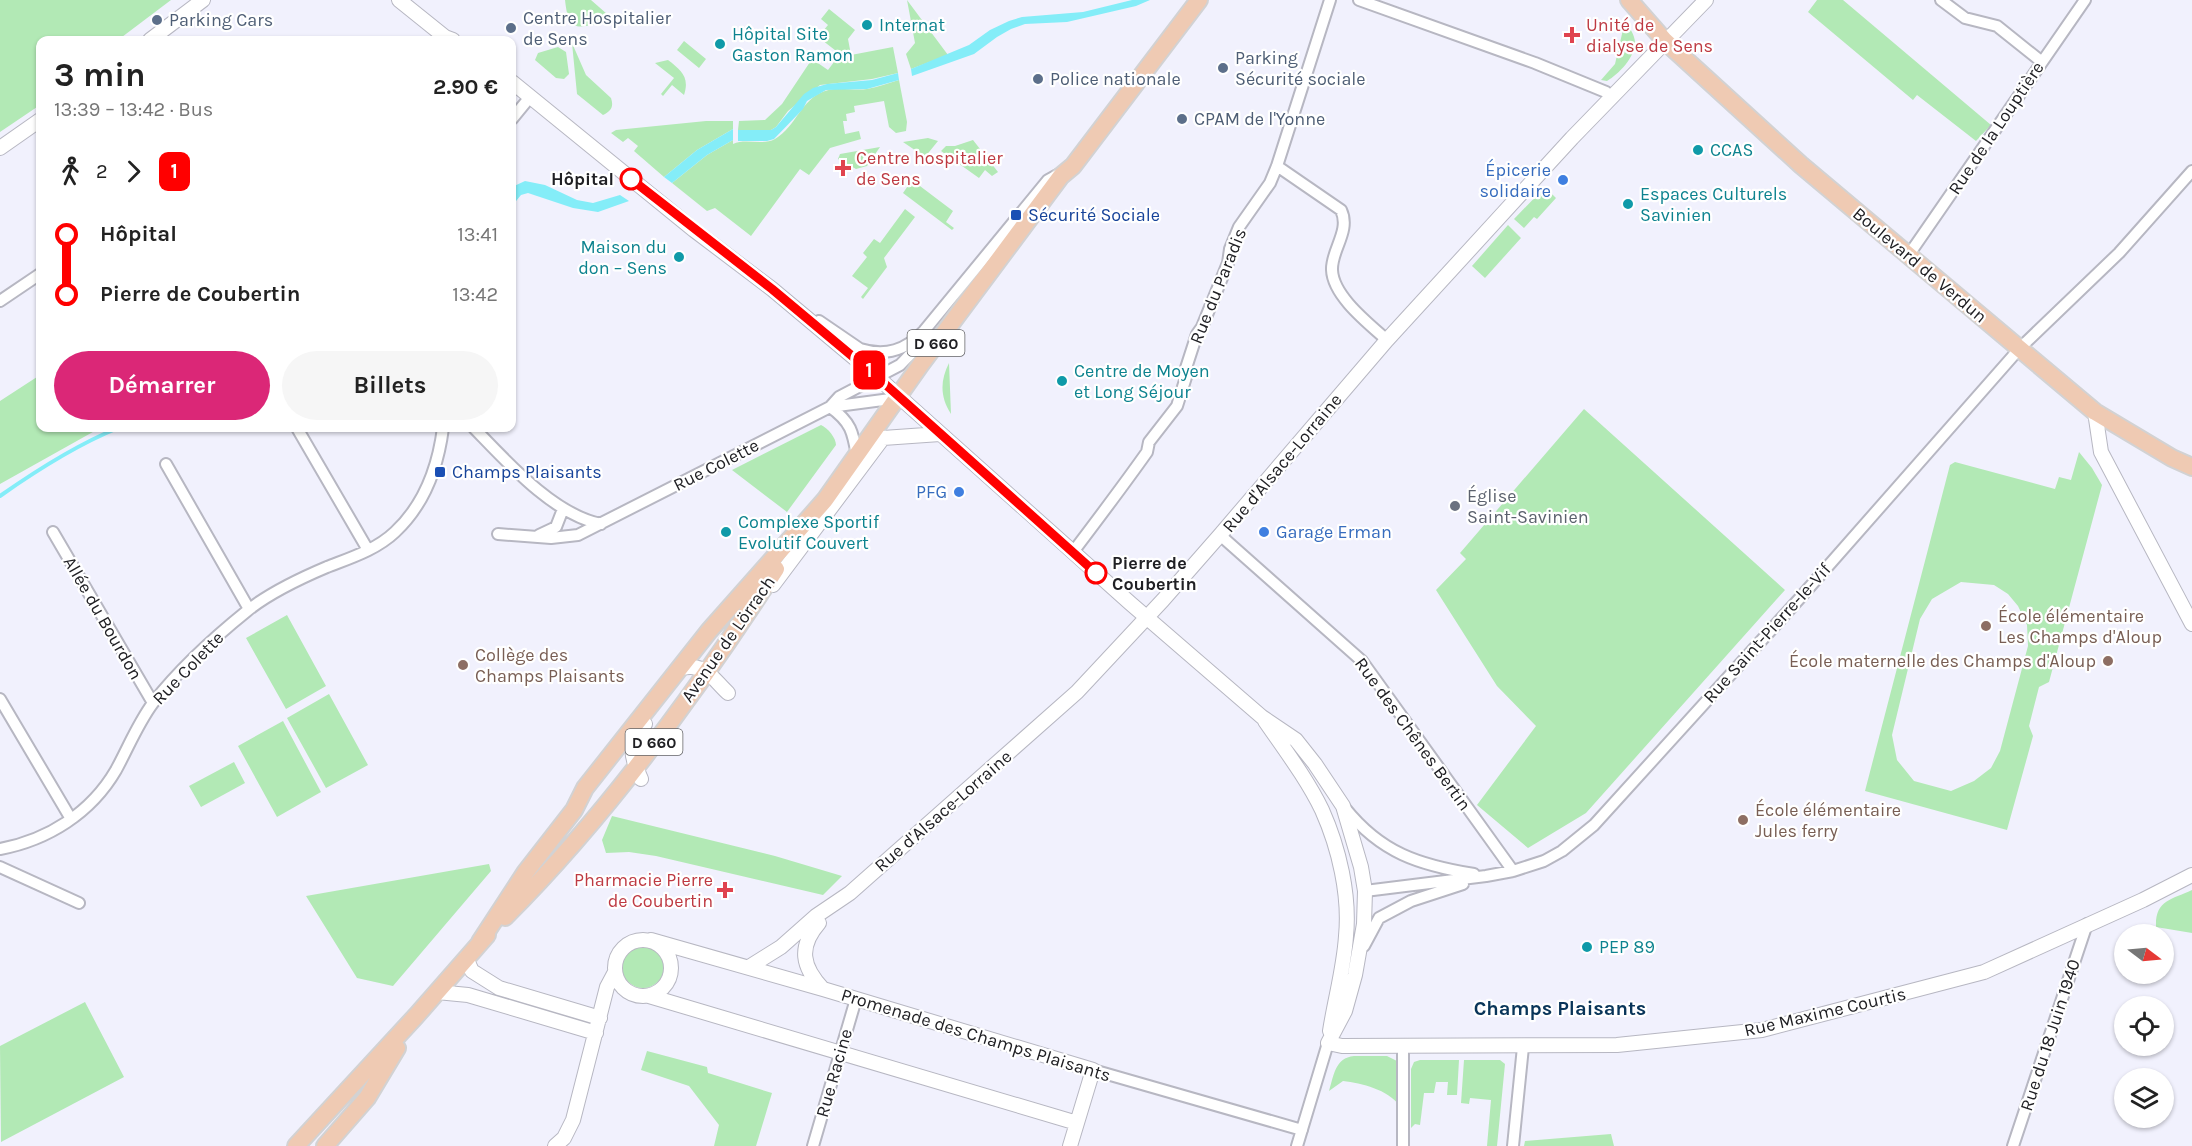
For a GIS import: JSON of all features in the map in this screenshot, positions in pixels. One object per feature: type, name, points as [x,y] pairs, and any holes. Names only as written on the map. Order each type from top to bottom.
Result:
[{"type":"main road","name":"D 660","points":[[898,398],[1061,176],[1073,165],[1199,0]]},
{"type":"main road","name":"Boulevard de Verdun","points":[[1629,0],[1665,40],[1801,165],[2095,412],[2172,458],[2192,467]]},
{"type":"main road","name":"Avenue de Lörrach","points":[[296,1146],[416,1016],[480,942],[532,890],[638,773],[806,523],[898,398]]},
{"type":"main road","name":"Avenue de Lörrach","points":[[480,942],[525,873],[574,810],[585,788],[709,631],[806,523]]},
{"type":"main road","name":"Avenue de Lörrach","points":[[325,1146],[366,1098],[416,1016]]},
{"type":"street","points":[[399,0],[444,36]]},
{"type":"street","points":[[411,0],[455,36]]},
{"type":"street","name":"Rue du Paradis","points":[[1073,552],[1106,512],[1147,452],[1149,442],[1177,406],[1197,334],[1228,263],[1236,234],[1270,183],[1277,166],[1330,0]]},
{"type":"street","points":[[1359,0],[1535,63],[1611,96]]},
{"type":"street","name":"Rue d'Alsace-Lorraine","points":[[823,989],[813,978],[805,951],[808,936],[835,904],[1077,692],[1220,535],[1387,340],[1611,96],[1706,0]]},
{"type":"street","points":[[1941,0],[1965,18],[1996,26],[2042,62]]},
{"type":"street","name":"Rue de la Louptière","points":[[1908,256],[2085,0]]},
{"type":"street","points":[[155,36],[202,1]]},
{"type":"street","points":[[516,86],[772,289],[876,376],[898,398],[1262,717],[1296,740],[1343,806],[1361,867],[1365,891],[1365,913],[1355,975]]},
{"type":"street","points":[[516,114],[530,98]]},
{"type":"street","points":[[0,148],[36,123]]},
{"type":"street","points":[[772,289],[860,349],[900,350],[913,343],[1048,180],[1073,165]]},
{"type":"street","points":[[1277,166],[1341,210],[1343,227],[1332,272],[1346,302],[1387,340]]},
{"type":"street","name":"Rue Saint-Pierre-le-Vif","points":[[1365,891],[1514,871],[1544,861],[1563,851],[1594,825],[1800,598],[2020,348],[2119,253],[2192,171]]},
{"type":"street","points":[[0,301],[36,277]]},
{"type":"street","name":"Rue Colette","points":[[830,407],[838,397],[900,365],[911,356],[956,301],[976,289]]},
{"type":"street","name":"Rue Colette","points":[[498,534],[551,538],[578,535],[602,525],[830,407],[898,398]]},
{"type":"street","points":[[830,407],[842,415],[852,428],[857,456]]},
{"type":"street","points":[[2095,412],[2101,452],[2192,624]]},
{"type":"street","points":[[299,432],[368,550]]},
{"type":"street","name":"Rue Colette","points":[[0,849],[24,844],[41,837],[71,819],[94,800],[108,783],[153,704],[205,647],[249,609],[305,578],[368,550],[394,533],[409,517],[428,486],[435,469],[442,432]]},
{"type":"street","points":[[478,432],[516,470],[563,509],[578,518],[602,525]]},
{"type":"street","points":[[707,673],[883,438],[940,434]]},
{"type":"street","points":[[166,464],[249,609]]},
{"type":"street","points":[[536,537],[556,527],[563,509]]},
{"type":"street","name":"Allée du Bourdon","points":[[53,532],[153,704]]},
{"type":"street","name":"Rue des Chênes Bertin","points":[[1220,535],[1362,661],[1514,871]]},
{"type":"street","points":[[638,773],[631,758],[636,735],[664,701],[679,669],[696,666],[728,693]]},
{"type":"street","points":[[0,699],[71,819]]},
{"type":"street","points":[[1262,717],[1322,810],[1340,868],[1346,904],[1347,934],[1344,961],[1328,1043],[1297,1146]]},
{"type":"street","name":"Rue Saint-Pierre-le-Vif","points":[[1343,806],[1359,826],[1378,842],[1437,868],[1486,876]]},
{"type":"street","points":[[0,867],[79,903]]},
{"type":"street","name":"Rue Maxime Courtis","points":[[1328,1043],[1342,1046],[1617,1045],[1762,1030],[1984,972],[2143,900],[2192,875]]},
{"type":"street","name":"Rue Saint-Pierre-le-Vif","points":[[1379,918],[1411,901],[1486,876]]},
{"type":"street","points":[[1346,904],[1365,891]]},
{"type":"street","name":"Rue d'Alsace-Lorraine","points":[[749,967],[781,947],[816,916],[835,904]]},
{"type":"street","points":[[1328,1043],[1345,1011],[1367,938],[1379,918],[1346,904]]},
{"type":"street","name":"Rue du 18 Juin 1940","points":[[2013,1146],[2087,924]]},
{"type":"street","points":[[555,1146],[564,1138],[573,1120],[607,987],[615,972],[616,958],[627,944],[643,939],[660,944],[666,951],[672,969],[665,986],[649,996]]},
{"type":"street","name":"Promenade des Champs Plaisants","points":[[651,940],[1302,1130]]},
{"type":"street","points":[[466,958],[472,970],[499,988],[600,1018]]},
{"type":"street","points":[[615,972],[622,987],[634,995],[649,996],[1077,1123]]},
{"type":"street","points":[[436,992],[468,995],[596,1033]]},
{"type":"street","points":[[600,1018],[612,999],[628,992]]},
{"type":"street","name":"Rue Racine","points":[[813,1146],[856,999]]},
{"type":"street","points":[[1403,1046],[1403,1146]]},
{"type":"street","points":[[1513,1146],[1523,1047]]},
{"type":"street","points":[[1070,1146],[1093,1070]]},
{"type":"green space","points":[[0,0],[171,0],[123,36],[36,36],[36,108],[0,132]]},
{"type":"green space","points":[[565,0],[591,0],[607,14],[608,23],[583,26],[573,24],[569,19]]},
{"type":"green space","points":[[907,0],[948,55],[911,69],[906,54],[915,43]]},
{"type":"green space","points":[[1817,0],[1843,0],[1991,125],[1976,141],[1917,95],[1913,100],[1808,12]]},
{"type":"green space","points":[[829,9],[855,30],[848,39],[851,55],[893,47],[898,73],[872,79],[820,85],[788,111],[771,130],[738,130],[739,121],[765,120],[782,104],[812,59],[828,70],[840,54],[818,37],[828,25],[821,19]]},
{"type":"green space","points":[[1625,21],[1635,40],[1632,54],[1626,65],[1616,74],[1607,81],[1601,80],[1615,64]]},
{"type":"green space","points":[[684,41],[706,59],[699,68],[677,50]]},
{"type":"green space","points":[[572,43],[586,75],[611,98],[611,108],[603,115],[577,94]]},
{"type":"green space","points":[[558,47],[566,52],[569,74],[564,79],[556,78],[535,60],[538,53]]},
{"type":"green space","points":[[668,60],[683,74],[686,83],[684,95],[672,85],[663,96],[661,94],[674,78],[655,63]]},
{"type":"green space","points":[[899,80],[907,122],[906,131],[896,133],[889,127],[884,101],[854,106],[855,112],[846,114],[847,121],[843,121],[845,134],[859,131],[861,139],[830,148],[809,175],[800,169],[751,236],[715,208],[707,211],[672,183],[707,155],[733,140],[733,144],[775,139],[788,128],[810,100],[825,91],[867,89]]},
{"type":"green space","points":[[706,121],[733,121],[733,129],[697,150],[664,177],[634,151],[638,146],[628,138],[623,142],[611,133],[616,130]]},
{"type":"green space","points":[[928,138],[938,141],[925,157],[903,142]]},
{"type":"green space","points":[[973,140],[998,172],[992,176],[985,170],[979,178],[941,151],[946,146],[955,146]]},
{"type":"green space","points":[[880,147],[867,166],[856,169],[838,159],[840,154]]},
{"type":"green space","points":[[912,180],[953,211],[946,222],[954,228],[952,230],[903,193]]},
{"type":"green space","points":[[1545,187],[1556,198],[1537,219],[1534,217],[1524,228],[1514,219]]},
{"type":"green space","points":[[905,209],[915,217],[884,258],[887,267],[863,299],[861,297],[868,288],[852,276],[867,257],[863,253],[874,239],[880,243]]},
{"type":"green space","points":[[1508,225],[1521,238],[1485,278],[1472,266]]},
{"type":"green space","points":[[949,363],[951,414],[942,389]]},
{"type":"green space","points":[[36,378],[36,432],[93,432],[0,484],[0,401]]},
{"type":"green space","points":[[1584,409],[1785,590],[1586,813],[1528,848],[1477,805],[1536,726],[1497,686],[1436,590],[1466,559],[1460,553]]},
{"type":"green space","points":[[821,425],[835,439],[836,445],[787,512],[732,470]]},
{"type":"green space","points":[[2079,452],[2102,485],[2049,682],[2039,687],[2029,726],[2033,736],[2007,830],[1865,791],[1950,465],[1955,462],[2055,489],[2059,477],[2071,480]],"holes":[[[1961,582],[1994,585],[2008,594],[2018,606],[2027,625],[2028,646],[2000,751],[1991,768],[1974,781],[1951,791],[1914,781],[1897,760],[1892,735],[1920,619],[1932,599]]]},
{"type":"green space","points":[[287,615],[326,686],[286,709],[246,638]]},
{"type":"green space","points":[[329,694],[368,765],[326,788],[287,718]]},
{"type":"green space","points":[[283,721],[321,792],[277,817],[238,746]]},
{"type":"green space","points":[[234,762],[245,783],[201,807],[189,786]]},
{"type":"green space","points":[[612,816],[775,856],[842,876],[823,895],[656,856],[629,852],[606,853],[602,840]]},
{"type":"green space","points":[[489,864],[491,871],[393,986],[357,978],[306,896]]},
{"type":"green space","points":[[2192,890],[2192,933],[2174,930],[2174,924],[2156,924],[2161,906]]},
{"type":"green space","points":[[643,946],[658,952],[664,967],[658,982],[643,988],[628,982],[622,967],[628,952]]},
{"type":"green space","points":[[85,1002],[124,1077],[1,1142],[0,1046]]},
{"type":"green space","points":[[647,1051],[707,1067],[708,1073],[772,1093],[756,1146],[714,1146],[719,1125],[689,1086],[641,1070]]},
{"type":"green space","points":[[1387,1056],[1397,1061],[1399,1105],[1381,1091],[1358,1083],[1343,1081],[1329,1091],[1339,1064],[1348,1057]]},
{"type":"green space","points":[[1459,1060],[1457,1095],[1447,1095],[1448,1082],[1436,1082],[1434,1093],[1424,1093],[1420,1125],[1415,1124],[1411,1128],[1411,1069],[1414,1062]]},
{"type":"green space","points":[[1464,1060],[1500,1060],[1505,1064],[1497,1146],[1487,1146],[1491,1100],[1470,1098],[1469,1104],[1461,1103]]},
{"type":"green space","points":[[1611,1134],[1614,1146],[1524,1146],[1525,1141]]},
{"type":"water","points":[[1132,0],[1150,0],[1136,6],[1067,22],[1025,24],[997,37],[974,54],[912,76],[911,69],[969,45],[990,30],[1009,21],[1022,17],[1083,12]]},
{"type":"water","points":[[898,73],[899,80],[867,89],[826,90],[807,101],[803,109],[774,139],[738,141],[738,130],[771,130],[776,127],[804,94],[813,88],[827,84],[872,80]]},
{"type":"water","points":[[733,129],[733,140],[707,155],[672,183],[664,177],[697,150]]},
{"type":"water","points":[[525,181],[545,185],[577,200],[593,203],[620,195],[629,201],[598,212],[573,208],[528,193],[521,195],[516,201],[516,185]]},
{"type":"waterway","points":[[0,496],[57,459],[109,432]]},
{"type":"bus line","name":"1","points":[[631,179],[772,289],[876,376],[1096,573]]},
{"type":"place","name":"Parking Cars","points":[[157,20]]},
{"type":"place","name":"Internat","points":[[867,25]]},
{"type":"place","name":"Centre Hospitalier de Sens","points":[[511,28]]},
{"type":"place","name":"Unité de dialyse de Sens","points":[[1572,35]]},
{"type":"place","name":"Hôpital Site Gaston Ramon","points":[[720,44]]},
{"type":"place","name":"Parking Sécurité sociale","points":[[1223,68]]},
{"type":"place","name":"Police nationale","points":[[1038,79]]},
{"type":"place","name":"CPAM de l'Yonne","points":[[1182,119]]},
{"type":"place","name":"CCAS","points":[[1698,150]]},
{"type":"place","name":"Centre hospitalier de Sens","points":[[843,168]]},
{"type":"place","name":"Hôpital","points":[[631,179]]},
{"type":"place","name":"Épicerie solidaire","points":[[1563,180]]},
{"type":"place","name":"Espaces Culturels Savinien","points":[[1628,204]]},
{"type":"place","name":"Sécurité Sociale","points":[[1016,215]]},
{"type":"place","name":"Maison du don – Sens","points":[[679,257]]},
{"type":"place","name":"Centre de Moyen et Long Séjour","points":[[1062,381]]},
{"type":"place","name":"Champs Plaisants","points":[[440,472]]},
{"type":"place","name":"PFG","points":[[959,492]]},
{"type":"place","name":"Église Saint-Savinien","points":[[1455,506]]},
{"type":"place","name":"Complexe Sportif Evolutif Couvert","points":[[726,532]]},
{"type":"place","name":"Garage Erman","points":[[1264,532]]},
{"type":"place","name":"Pierre de Coubertin","points":[[1096,573]]},
{"type":"place","name":"École élémentaire Les Champs d'Aloup","points":[[1986,626]]},
{"type":"place","name":"École maternelle des Champs d'Aloup","points":[[2108,661]]},
{"type":"place","name":"Collège des Champs Plaisants","points":[[463,665]]},
{"type":"place","name":"École élémentaire Jules ferry","points":[[1743,820]]},
{"type":"place","name":"Pharmacie Pierre de Coubertin","points":[[725,890]]},
{"type":"place","name":"PEP 89","points":[[1587,947]]},
{"type":"district","name":"Champs Plaisants","points":[[1560,1008]]}]
